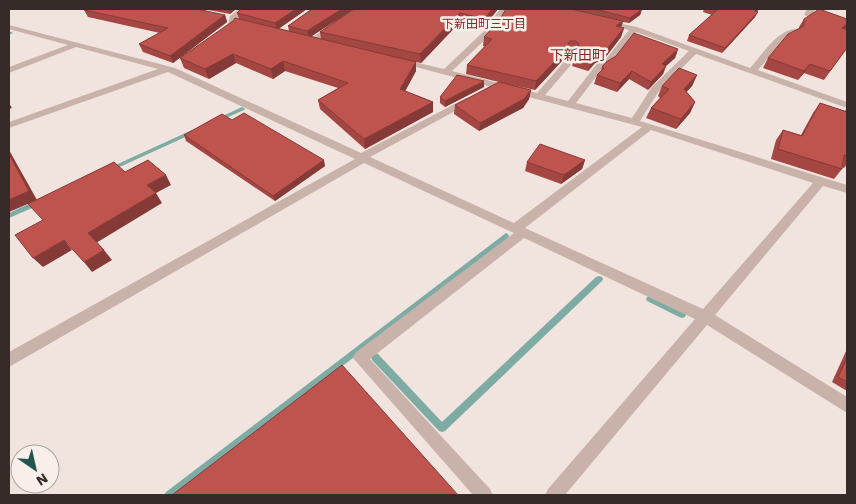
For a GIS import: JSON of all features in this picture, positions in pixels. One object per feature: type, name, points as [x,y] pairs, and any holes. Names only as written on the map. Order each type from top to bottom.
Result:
[{"type":"street","points":[[217,38],[232,27],[233,21],[243,9]]},
{"type":"street","points":[[310,43],[360,9]]},
{"type":"street","points":[[446,72],[486,34],[504,9]]},
{"type":"street","points":[[597,19],[634,30],[847,105]]},
{"type":"street","points":[[9,27],[73,46],[173,68],[362,159],[706,317],[847,406]]},
{"type":"street","points":[[569,105],[599,67],[609,61],[634,30]]},
{"type":"street","points":[[752,71],[779,40],[795,31]]},
{"type":"street","points":[[9,70],[73,46]]},
{"type":"street","points":[[634,123],[654,89],[694,51]]},
{"type":"street","points":[[539,96],[572,54]]},
{"type":"street","points":[[392,60],[497,85],[649,127],[847,189]]},
{"type":"street","points":[[9,125],[173,68]]},
{"type":"street","points":[[9,360],[362,159],[497,85]]},
{"type":"street","points":[[484,495],[360,358],[649,127]]},
{"type":"street","points":[[554,495],[820,182]]},
{"type":"building","points":[[85,9],[197,9],[225,15],[170,56],[139,44],[168,28]]},
{"type":"building","points":[[241,9],[296,9],[275,23],[237,13]]},
{"type":"building","points":[[312,9],[342,9],[307,31],[288,26]]},
{"type":"building","points":[[354,9],[492,9],[485,19],[460,13],[420,54],[320,32]]},
{"type":"building","points":[[506,9],[571,9],[623,21],[616,26],[624,28],[607,49],[598,54],[591,62],[574,57],[579,44],[576,41],[570,41],[563,53],[536,81],[467,65],[492,39],[484,37],[498,22]]},
{"type":"building","points":[[594,9],[642,9],[630,18]]},
{"type":"building","points":[[712,9],[757,9],[755,11],[758,12],[725,48],[689,35],[717,10]]},
{"type":"building","points":[[819,9],[847,19],[847,24],[842,28],[847,30],[847,48],[830,71],[810,64],[804,71],[768,58],[788,34],[804,26],[804,19]]},
{"type":"building","points":[[235,18],[416,62],[400,89],[433,102],[364,139],[318,100],[348,83],[283,61],[271,69],[233,54],[205,69],[180,58]]},
{"type":"building","points":[[634,33],[678,49],[662,64],[666,66],[651,82],[632,71],[620,83],[597,75],[604,68],[602,67],[606,62],[616,56]]},
{"type":"building","points":[[679,68],[697,75],[684,89],[695,102],[681,119],[651,108],[669,89],[662,86]]},
{"type":"building","points":[[457,75],[484,81],[445,101],[440,97]]},
{"type":"building","points":[[499,82],[531,90],[524,99],[480,123],[455,105]]},
{"type":"building","points":[[820,103],[847,112],[847,156],[844,155],[842,169],[778,149],[783,130],[802,136]]},
{"type":"building","points":[[244,113],[324,160],[273,196],[184,135],[222,114],[232,120]]},
{"type":"building","points":[[540,144],[585,160],[564,175],[527,162]]},
{"type":"building","points":[[9,154],[29,191],[9,200]]},
{"type":"building","points":[[148,160],[166,175],[147,185],[156,193],[88,233],[104,250],[84,262],[64,240],[33,258],[15,235],[43,220],[28,204],[114,162],[125,172]]},
{"type":"building","points":[[847,358],[847,382],[838,377]]},
{"type":"building","points":[[342,365],[458,495],[172,495]]},
{"type":"waterway","points":[[217,120],[242,109]]},
{"type":"waterway","points":[[111,169],[192,132]]},
{"type":"waterway","points":[[9,216],[37,203]]},
{"type":"waterway","points":[[169,495],[506,236]]},
{"type":"waterway","points":[[375,357],[442,428],[599,279]]},
{"type":"waterway","points":[[650,299],[682,315]]},
{"type":"district","name":"下新田町三丁目","points":[[484,24]]},
{"type":"district","name":"下新田町","points":[[578,55]]}]
